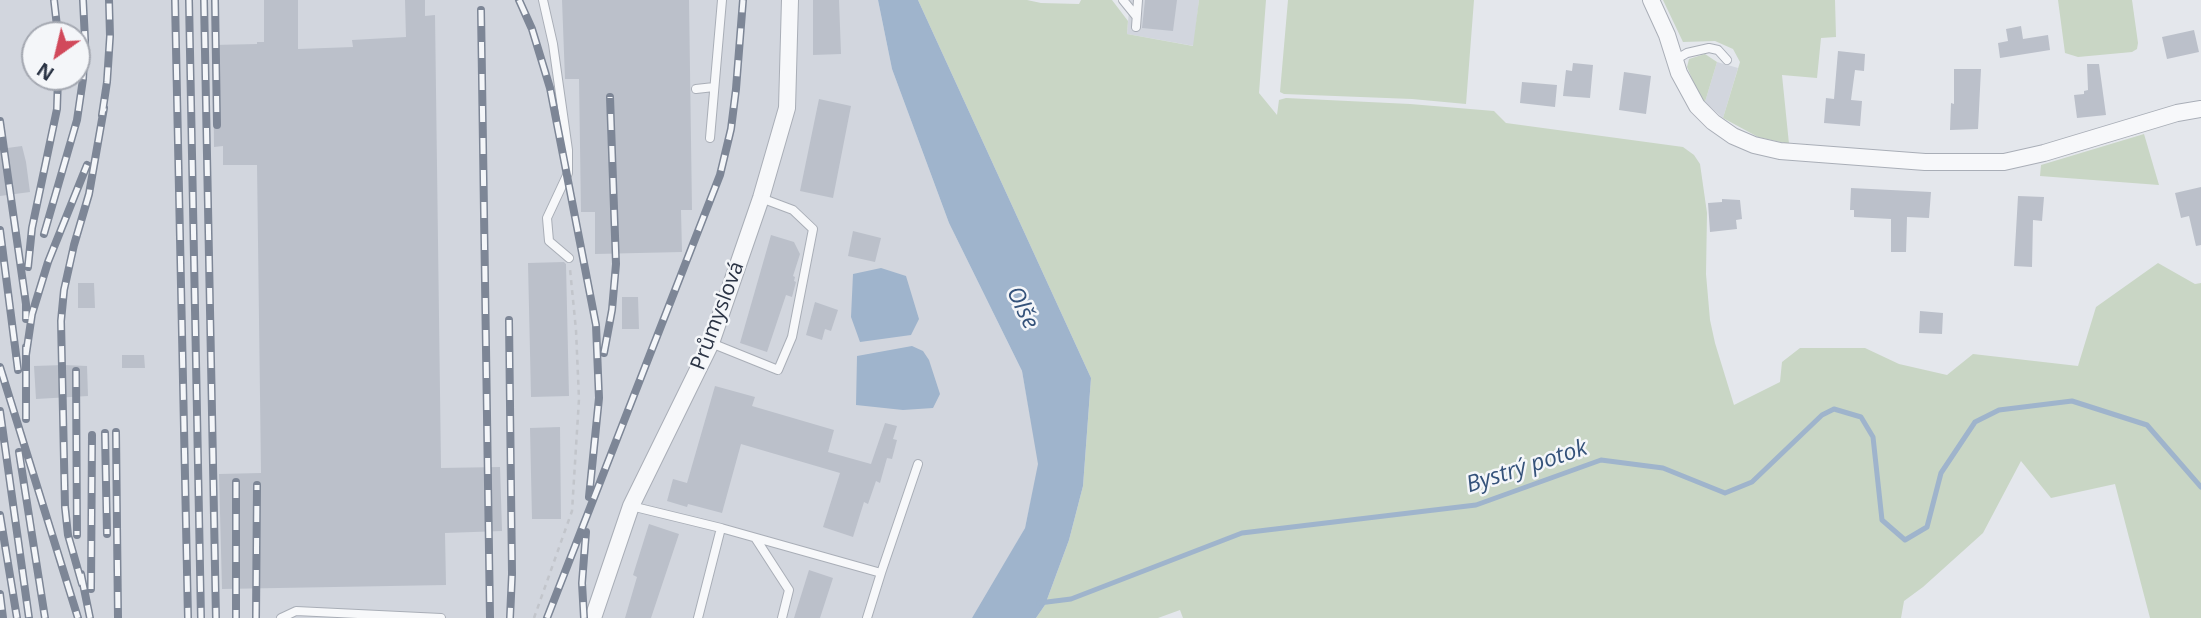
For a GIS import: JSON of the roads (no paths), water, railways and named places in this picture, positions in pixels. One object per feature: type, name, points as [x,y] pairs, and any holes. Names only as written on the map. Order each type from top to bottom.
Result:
[{"type":"street","name":"Průmyslová","points":[[593,618],[631,506],[711,343],[761,198],[787,108],[790,0]]},
{"type":"street","points":[[1651,0],[1689,93],[1697,106],[1733,136],[1754,145],[1838,156],[1952,163],[2004,162],[2045,153],[2177,113],[2201,109]]},
{"type":"lane","points":[[542,0],[553,44],[568,150],[568,173],[547,218],[549,241],[569,258]]},
{"type":"lane","points":[[709,138],[722,0]]},
{"type":"lane","points":[[1123,0],[1136,16]]},
{"type":"lane","points":[[1136,27],[1138,0]]},
{"type":"lane","points":[[1675,60],[1696,49],[1709,48],[1718,50],[1727,60]]},
{"type":"lane","points":[[696,89],[714,87]]},
{"type":"lane","points":[[711,343],[778,370],[792,337],[813,229],[793,210],[761,198]]},
{"type":"lane","points":[[867,618],[918,464]]},
{"type":"lane","points":[[631,506],[881,573]]},
{"type":"lane","points":[[698,618],[721,528]]},
{"type":"lane","points":[[757,539],[789,590],[782,618]]},
{"type":"lane","points":[[281,618],[296,611],[441,618]]},
{"type":"water","name":"Olše","points":[[878,0],[918,0],[1091,378],[1083,486],[1069,540],[1045,605],[1036,618],[972,618],[1025,528],[1038,464],[1022,371],[949,223],[892,69]]},
{"type":"water","points":[[881,268],[906,276],[919,319],[911,335],[860,342],[851,317],[853,274]]},
{"type":"water","points":[[912,346],[923,351],[929,360],[940,394],[933,408],[903,410],[856,405],[857,356]]},
{"type":"waterway","name":"Bystrý potok","points":[[1039,603],[1071,599],[1242,533],[1476,505],[1601,460],[1663,468],[1725,493],[1752,482],[1822,415],[1834,409],[1861,417],[1873,437],[1882,520],[1905,540],[1927,527],[1941,473],[1975,422],[1999,410],[2072,401],[2147,425],[2201,487]]},
{"type":"railway","points":[[54,0],[56,21]]},
{"type":"railway","points":[[44,234],[77,120],[85,40],[83,0]]},
{"type":"railway","points":[[102,115],[110,36],[109,0]]},
{"type":"railway","points":[[175,0],[188,618]]},
{"type":"railway","points":[[189,0],[201,618]]},
{"type":"railway","points":[[204,0],[216,618]]},
{"type":"railway","points":[[215,0],[217,125]]},
{"type":"railway","points":[[519,0],[532,29],[550,88],[596,325],[599,398],[589,497]]},
{"type":"railway","points":[[547,618],[720,175],[731,129],[743,0]]},
{"type":"railway","points":[[481,10],[490,618]]},
{"type":"railway","points":[[28,267],[32,228],[57,109],[58,91]]},
{"type":"railway","points":[[604,353],[612,310],[616,264],[610,97]]},
{"type":"railway","points":[[82,584],[68,535],[65,507],[61,321],[64,290],[89,194],[104,108]]},
{"type":"railway","points":[[0,121],[26,319]]},
{"type":"railway","points":[[26,355],[32,314],[48,262],[87,165]]},
{"type":"railway","points":[[0,230],[18,370]]},
{"type":"railway","points":[[509,320],[512,574],[510,618]]},
{"type":"railway","points":[[26,347],[26,419]]},
{"type":"railway","points":[[0,367],[78,618]]},
{"type":"railway","points":[[76,371],[77,535]]},
{"type":"railway","points":[[0,411],[29,618]]},
{"type":"railway","points":[[116,432],[118,618]]},
{"type":"railway","points":[[105,433],[107,534]]},
{"type":"railway","points":[[91,589],[92,435]]},
{"type":"railway","points":[[19,452],[45,618]]},
{"type":"railway","points":[[236,482],[236,618]]},
{"type":"railway","points":[[256,618],[257,485]]},
{"type":"railway","points":[[0,515],[17,618]]},
{"type":"railway","points":[[584,618],[582,583],[586,532]]},
{"type":"railway","points":[[81,574],[90,618]]},
{"type":"railway","points":[[0,594],[3,618]]}]
